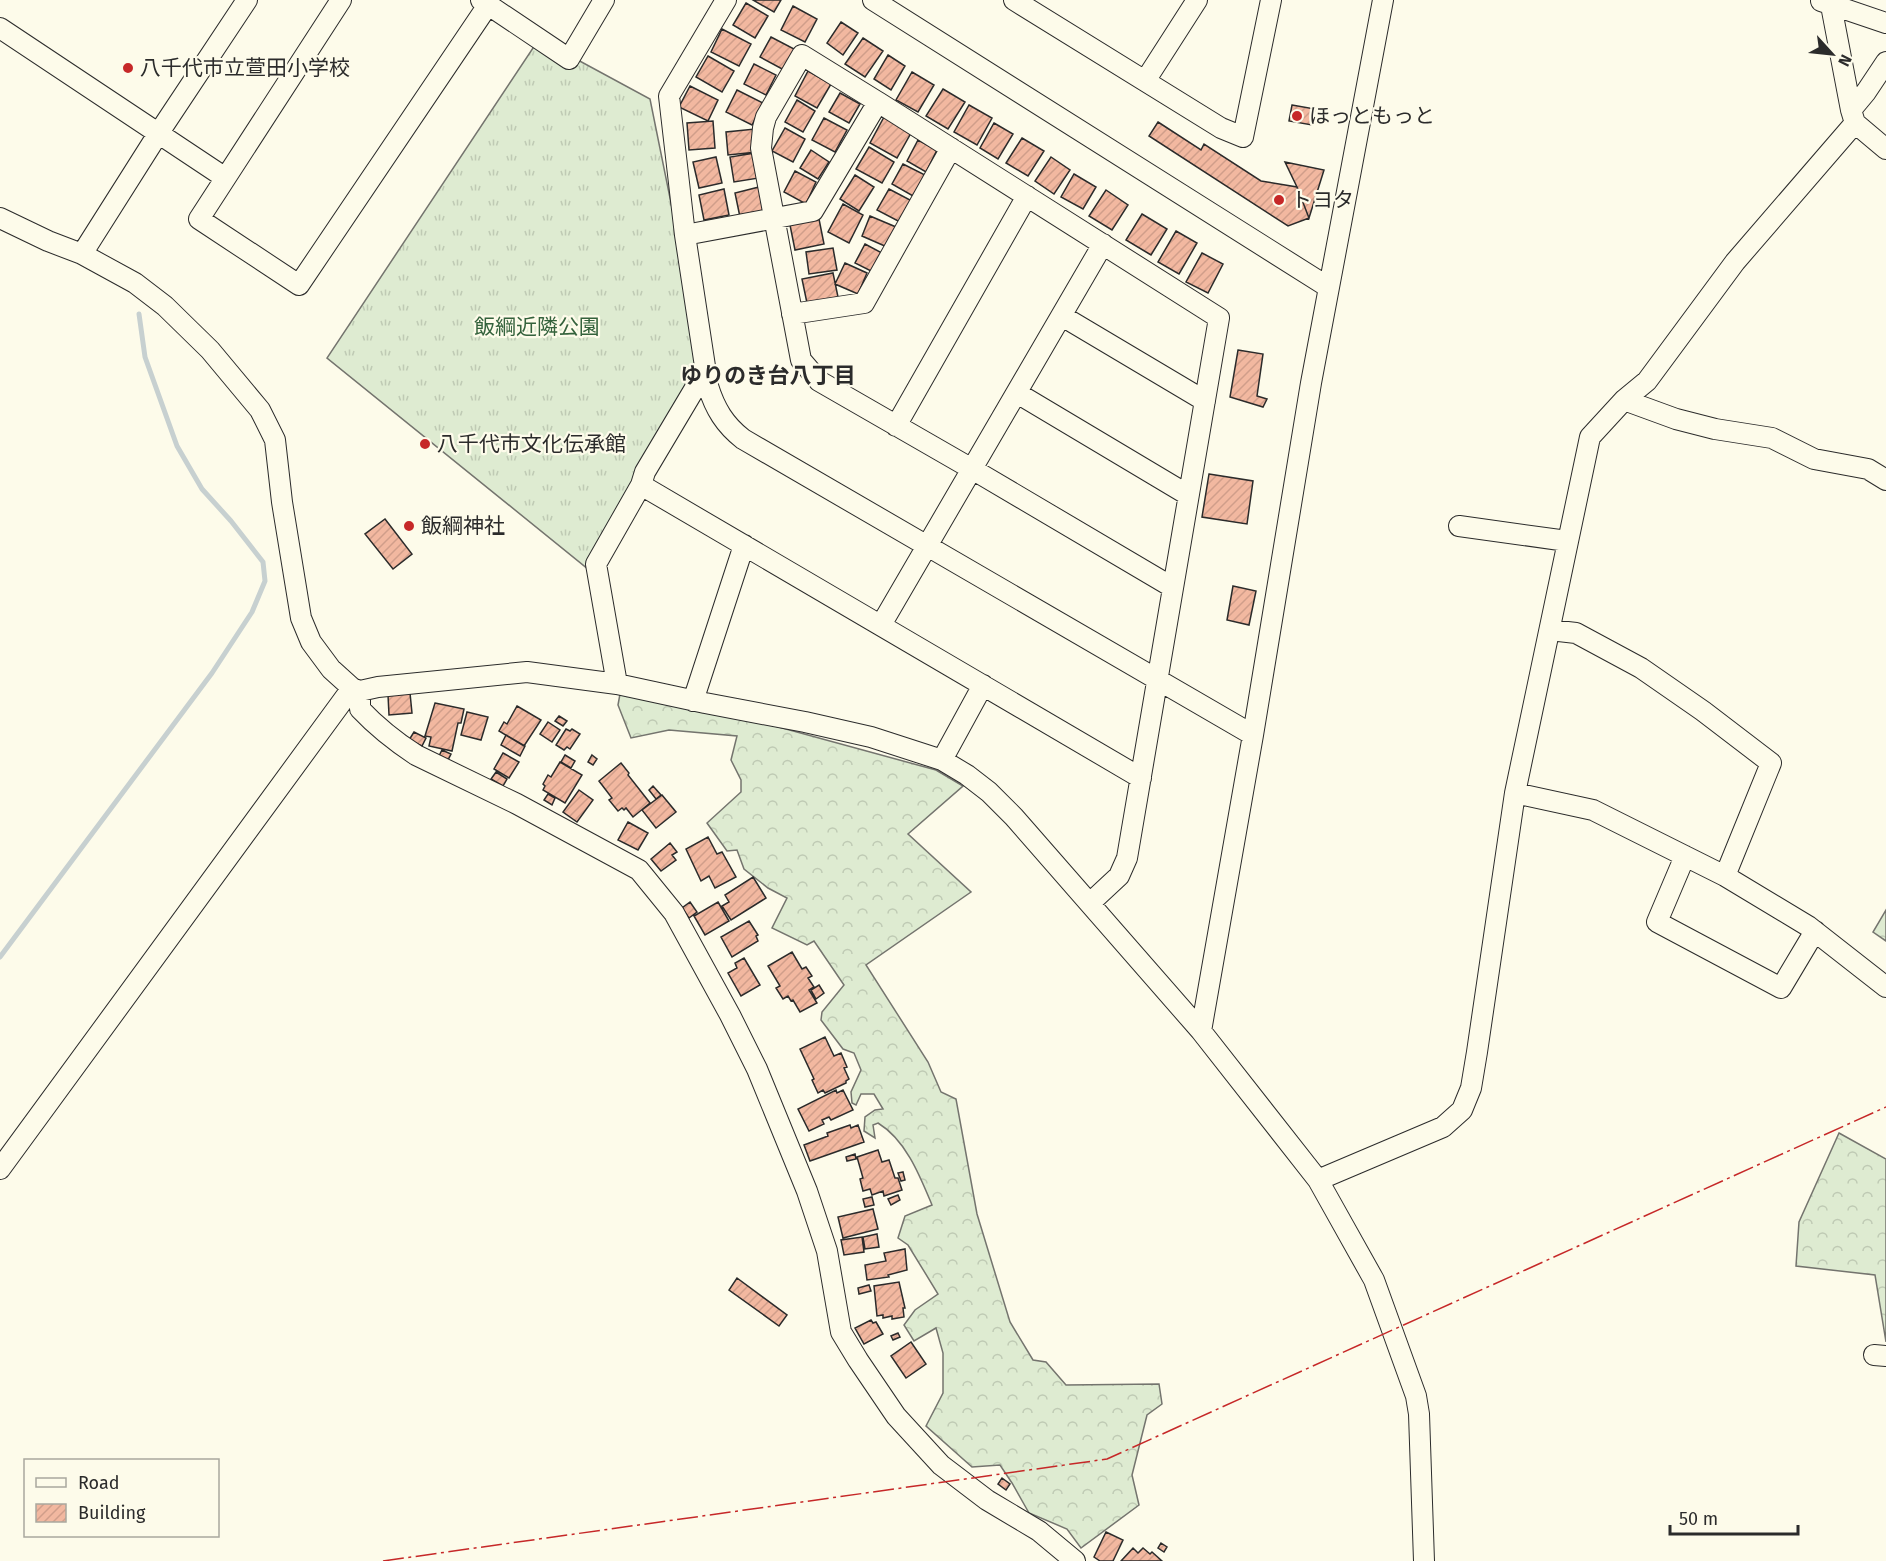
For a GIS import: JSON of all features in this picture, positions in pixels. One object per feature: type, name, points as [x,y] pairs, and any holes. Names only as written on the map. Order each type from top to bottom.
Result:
[{"type":"street","points":[[82,254],[247,0]]},
{"type":"street","points":[[341,0],[224,177],[199,219],[299,285],[484,2],[569,59],[604,0]]},
{"type":"street","points":[[726,0],[669,96],[685,235],[708,374],[708,386],[713,403],[722,419],[744,439],[1253,735]]},
{"type":"street","points":[[873,0],[1328,288]]},
{"type":"street","points":[[1014,0],[1221,128],[1243,137],[1271,0]]},
{"type":"street","points":[[1201,1031],[1328,288],[1383,0]]},
{"type":"street","points":[[1827,1],[1886,23]]},
{"type":"street","points":[[1827,1],[1853,116],[1886,149]]},
{"type":"street","points":[[1145,81],[1192,2]]},
{"type":"street","points":[[0,28],[224,177]]},
{"type":"street","points":[[1090,903],[1119,876],[1127,858],[1219,318],[802,55],[766,117],[761,148],[801,360],[812,376],[1172,587]]},
{"type":"street","points":[[1318,1180],[1443,1127],[1462,1110],[1471,1088],[1515,793],[1590,437],[1624,400],[1647,381],[1735,262],[1853,116],[1886,62]]},
{"type":"street","points":[[685,235],[813,211],[878,102]]},
{"type":"street","points":[[792,315],[864,303],[951,148]]},
{"type":"street","points":[[897,426],[1027,196]]},
{"type":"street","points":[[0,218],[82,254],[135,283],[165,306],[210,350],[260,410],[275,440],[282,502],[301,618],[311,642],[324,660],[356,690],[360,709],[378,727],[416,755],[517,804],[639,870],[667,904],[691,941],[757,1069],[807,1191],[827,1251],[841,1332],[858,1360],[896,1416],[941,1465],[987,1500],[1039,1531],[1075,1561]]},
{"type":"street","points":[[881,625],[1103,244]]},
{"type":"street","points":[[1062,316],[1205,401]]},
{"type":"street","points":[[617,684],[596,564],[641,486],[645,472],[695,388],[708,386]]},
{"type":"street","points":[[1017,393],[1188,495]]},
{"type":"street","points":[[1624,400],[1676,419],[1715,429],[1772,438],[1814,459],[1868,469],[1886,480]]},
{"type":"street","points":[[641,486],[1141,778]]},
{"type":"street","points":[[1460,525],[1567,541]]},
{"type":"street","points":[[693,701],[744,545]]},
{"type":"street","points":[[1550,630],[1575,633],[1641,668],[1703,711],[1771,763],[1725,876]]},
{"type":"street","points":[[0,1169],[356,690],[527,672],[617,684],[871,737],[942,760],[990,792],[1201,1031],[1318,1180],[1374,1280],[1416,1396],[1419,1414],[1424,1561]]},
{"type":"street","points":[[942,760],[983,685]]},
{"type":"street","points":[[1515,793],[1593,810],[1725,876],[1815,931],[1886,987]]},
{"type":"street","points":[[1685,856],[1658,922],[1781,988],[1815,931]]},
{"type":"green space","name":"飯綱近隣公園","points":[[539,39],[650,99],[708,386],[694,385],[588,569],[327,358]]},
{"type":"green space","points":[[620,694],[764,723],[936,770],[963,786],[908,834],[971,892],[866,965],[928,1062],[941,1092],[956,1099],[977,1214],[1010,1322],[1033,1360],[1046,1362],[1066,1385],[1159,1384],[1162,1404],[1147,1415],[1132,1475],[1139,1505],[1081,1548],[1067,1529],[1029,1513],[1000,1465],[972,1467],[926,1426],[943,1393],[943,1353],[936,1328],[914,1341],[904,1325],[915,1310],[938,1294],[908,1245],[898,1238],[905,1216],[932,1205],[911,1160],[897,1139],[878,1123],[873,1125],[875,1138],[864,1131],[865,1117],[875,1110],[883,1109],[874,1094],[861,1094],[856,1105],[852,1103],[851,1092],[861,1070],[854,1053],[843,1049],[821,1020],[822,1012],[844,985],[814,941],[807,945],[772,928],[787,898],[768,888],[744,869],[737,850],[727,851],[707,823],[741,792],[741,780],[731,760],[737,736],[669,730],[631,738],[618,705]]},
{"type":"green space","points":[[1886,910],[1886,941],[1873,932]]},
{"type":"green space","points":[[1839,1133],[1886,1159],[1886,1342],[1875,1275],[1796,1266],[1799,1222]]},
{"type":"building","points":[[753,0],[781,0],[774,12]]},
{"type":"building","points":[[746,3],[768,16],[755,38],[733,25]]},
{"type":"building","points":[[793,6],[817,19],[805,42],[781,30]]},
{"type":"building","points":[[841,22],[858,33],[843,55],[827,43]]},
{"type":"building","points":[[722,29],[751,44],[739,66],[711,52]]},
{"type":"building","points":[[771,37],[796,50],[784,70],[760,57]]},
{"type":"building","points":[[863,38],[883,51],[865,77],[845,64]]},
{"type":"building","points":[[888,55],[905,66],[891,90],[874,79]]},
{"type":"building","points":[[708,56],[734,71],[722,92],[696,77]]},
{"type":"building","points":[[754,64],[776,75],[766,95],[744,84]]},
{"type":"building","points":[[808,71],[831,84],[817,108],[795,96]]},
{"type":"building","points":[[912,72],[934,85],[918,112],[896,100]]},
{"type":"building","points":[[690,86],[718,100],[708,121],[679,107]]},
{"type":"building","points":[[943,89],[965,102],[948,129],[926,116]]},
{"type":"building","points":[[737,90],[763,103],[752,125],[726,112]]},
{"type":"building","points":[[840,93],[860,104],[849,123],[829,112]]},
{"type":"building","points":[[797,100],[815,111],[803,132],[785,122]]},
{"type":"building","points":[[969,105],[992,118],[977,145],[954,132]]},
{"type":"building","points":[[1292,105],[1315,109],[1312,125],[1289,121]]},
{"type":"building","points":[[884,117],[911,133],[897,158],[870,143]]},
{"type":"building","points":[[824,118],[847,130],[835,152],[812,140]]},
{"type":"building","points":[[713,121],[715,148],[689,150],[687,123]]},
{"type":"building","points":[[1158,122],[1201,150],[1204,144],[1261,181],[1297,187],[1309,218],[1288,226],[1149,136]]},
{"type":"building","points":[[994,123],[1013,134],[998,159],[980,148]]},
{"type":"building","points":[[785,128],[805,139],[793,162],[772,151]]},
{"type":"building","points":[[755,129],[757,152],[728,155],[726,132]]},
{"type":"building","points":[[1022,138],[1044,151],[1028,176],[1006,163]]},
{"type":"building","points":[[918,140],[937,150],[926,172],[907,161]]},
{"type":"building","points":[[869,147],[894,162],[882,183],[856,169]]},
{"type":"building","points":[[811,150],[829,162],[818,179],[800,168]]},
{"type":"building","points":[[755,153],[759,178],[734,182],[730,157]]},
{"type":"building","points":[[716,157],[722,183],[699,188],[693,162]]},
{"type":"building","points":[[1051,157],[1070,170],[1054,194],[1035,181]]},
{"type":"building","points":[[1285,162],[1324,170],[1309,218],[1297,187]]},
{"type":"building","points":[[903,164],[925,175],[913,196],[892,184]]},
{"type":"building","points":[[795,171],[816,182],[806,204],[784,192]]},
{"type":"building","points":[[1074,174],[1096,187],[1083,209],[1061,197]]},
{"type":"building","points":[[855,175],[874,187],[859,211],[840,199]]},
{"type":"building","points":[[759,187],[765,210],[740,217],[735,193]]},
{"type":"building","points":[[724,189],[729,215],[704,220],[699,195]]},
{"type":"building","points":[[889,189],[912,201],[900,222],[877,210]]},
{"type":"building","points":[[1106,190],[1128,205],[1112,230],[1089,216]]},
{"type":"building","points":[[843,204],[863,215],[849,243],[828,232]]},
{"type":"building","points":[[1142,214],[1167,229],[1151,255],[1126,240]]},
{"type":"building","points":[[870,216],[896,227],[887,247],[862,236]]},
{"type":"building","points":[[819,219],[824,244],[795,250],[790,225]]},
{"type":"building","points":[[1176,231],[1197,243],[1179,274],[1158,262]]},
{"type":"building","points":[[865,244],[882,253],[873,272],[855,263]]},
{"type":"building","points":[[833,248],[837,270],[809,274],[806,252]]},
{"type":"building","points":[[1202,253],[1223,264],[1208,293],[1186,282]]},
{"type":"building","points":[[845,263],[867,273],[858,294],[835,284]]},
{"type":"building","points":[[833,273],[838,297],[807,303],[802,279]]},
{"type":"building","points":[[1238,350],[1263,354],[1257,396],[1267,399],[1263,407],[1230,397]]},
{"type":"building","points":[[1209,474],[1253,481],[1247,524],[1202,517]]},
{"type":"building","points":[[385,519],[412,554],[393,569],[365,534]]},
{"type":"building","points":[[1233,586],[1256,591],[1249,625],[1227,620]]},
{"type":"building","points":[[410,693],[412,713],[389,715],[388,695]]},
{"type":"building","points":[[435,703],[464,709],[461,723],[458,723],[452,751],[429,746],[431,737],[425,736]]},
{"type":"building","points":[[517,706],[541,720],[524,746],[499,731],[504,722],[507,724]]},
{"type":"building","points":[[467,712],[488,717],[481,740],[461,735]]},
{"type":"building","points":[[559,716],[567,721],[563,726],[555,721]]},
{"type":"building","points":[[548,722],[560,730],[552,742],[540,734]]},
{"type":"building","points":[[566,729],[570,731],[572,729],[580,734],[570,749],[567,747],[564,750],[556,745]]},
{"type":"building","points":[[414,732],[426,738],[422,746],[409,740]]},
{"type":"building","points":[[506,735],[525,746],[520,756],[501,745]]},
{"type":"building","points":[[442,750],[451,754],[448,760],[439,756]]},
{"type":"building","points":[[503,753],[519,762],[509,778],[494,769]]},
{"type":"building","points":[[565,755],[575,761],[571,768],[561,762]]},
{"type":"building","points":[[592,755],[597,759],[593,765],[588,762]]},
{"type":"building","points":[[560,762],[582,775],[565,803],[543,790],[545,786],[543,784],[548,775],[551,777]]},
{"type":"building","points":[[621,763],[650,803],[633,817],[626,808],[618,811],[609,800],[612,798],[599,781]]},
{"type":"building","points":[[496,772],[507,779],[503,786],[491,779]]},
{"type":"building","points":[[653,786],[661,795],[656,799],[649,790]]},
{"type":"building","points":[[579,790],[593,800],[577,822],[563,812]]},
{"type":"building","points":[[548,794],[555,798],[552,805],[544,800]]},
{"type":"building","points":[[662,795],[676,812],[656,828],[642,810]]},
{"type":"building","points":[[628,822],[648,833],[638,850],[618,840]]},
{"type":"building","points":[[708,837],[717,854],[722,852],[736,877],[715,888],[709,876],[701,881],[686,849]]},
{"type":"building","points":[[670,843],[677,852],[672,855],[676,860],[661,871],[651,859]]},
{"type":"building","points":[[753,877],[766,898],[731,920],[722,906],[729,902],[725,895]]},
{"type":"building","points":[[690,902],[697,912],[689,918],[682,908]]},
{"type":"building","points":[[718,902],[729,921],[705,935],[694,916]]},
{"type":"building","points":[[749,921],[758,935],[756,936],[758,941],[732,957],[721,937]]},
{"type":"building","points":[[792,952],[802,969],[806,967],[812,976],[808,978],[814,987],[809,990],[817,1003],[800,1012],[788,996],[783,999],[776,988],[780,986],[768,966]]},
{"type":"building","points":[[744,958],[760,985],[741,996],[728,973],[737,968],[735,963]]},
{"type":"building","points":[[819,985],[824,993],[816,999],[811,990]]},
{"type":"building","points":[[825,1037],[834,1056],[841,1053],[849,1079],[846,1083],[825,1093],[823,1090],[818,1093],[800,1049]]},
{"type":"building","points":[[836,1090],[837,1093],[843,1090],[853,1110],[831,1120],[829,1117],[822,1120],[824,1124],[809,1131],[798,1109]]},
{"type":"building","points":[[850,1125],[851,1128],[858,1125],[864,1142],[810,1161],[804,1145],[828,1136],[827,1133]]},
{"type":"building","points":[[878,1150],[882,1162],[889,1160],[902,1190],[884,1196],[883,1191],[872,1195],[870,1189],[863,1191],[860,1179],[863,1178],[857,1157]]},
{"type":"building","points":[[855,1154],[856,1159],[847,1161],[846,1157]]},
{"type":"building","points":[[903,1172],[905,1180],[901,1181],[898,1173]]},
{"type":"building","points":[[898,1195],[900,1200],[891,1205],[888,1199]]},
{"type":"building","points":[[872,1197],[874,1205],[865,1207],[863,1199]]},
{"type":"building","points":[[873,1209],[878,1229],[843,1238],[838,1217]]},
{"type":"building","points":[[877,1234],[879,1247],[865,1249],[863,1237]]},
{"type":"building","points":[[862,1237],[864,1252],[844,1255],[841,1240]]},
{"type":"building","points":[[905,1249],[907,1270],[888,1275],[889,1277],[867,1280],[865,1265],[886,1261],[884,1253]]},
{"type":"building","points":[[737,1278],[787,1315],[779,1326],[729,1290]]},
{"type":"building","points":[[899,1282],[905,1308],[903,1308],[904,1317],[892,1319],[892,1316],[883,1318],[883,1315],[877,1316],[874,1286]]},
{"type":"building","points":[[869,1285],[871,1291],[859,1294],[858,1288]]},
{"type":"building","points":[[871,1320],[873,1323],[876,1322],[883,1334],[864,1344],[855,1328]]},
{"type":"building","points":[[898,1333],[900,1337],[893,1340],[891,1336]]},
{"type":"building","points":[[911,1342],[926,1364],[906,1378],[891,1356]]},
{"type":"building","points":[[1002,1478],[1010,1484],[1006,1490],[998,1484]]},
{"type":"building","points":[[1106,1532],[1123,1540],[1113,1561],[1100,1561],[1094,1557]]},
{"type":"building","points":[[1161,1543],[1167,1547],[1164,1552],[1158,1548]]},
{"type":"building","points":[[1133,1548],[1138,1553],[1143,1548],[1150,1554],[1152,1552],[1162,1561],[1121,1561]]},
{"type":"waterway","points":[[0,957],[212,673],[252,612],[265,581],[263,562],[202,489],[177,446],[145,357],[139,314]]},
{"type":"power","points":[[383,1561],[1107,1459],[1886,1107]]},
{"type":"place","name":"八千代市立萱田小学校","points":[[128,68]]},
{"type":"place","name":"ほっともっと","points":[[1297,116]]},
{"type":"place","name":"トヨタ","points":[[1279,200]]},
{"type":"place","name":"八千代市文化伝承館","points":[[425,444]]},
{"type":"place","name":"飯綱神社","points":[[409,526]]},
{"type":"district","name":"ゆりのき台八丁目","points":[[768,375]]}]
